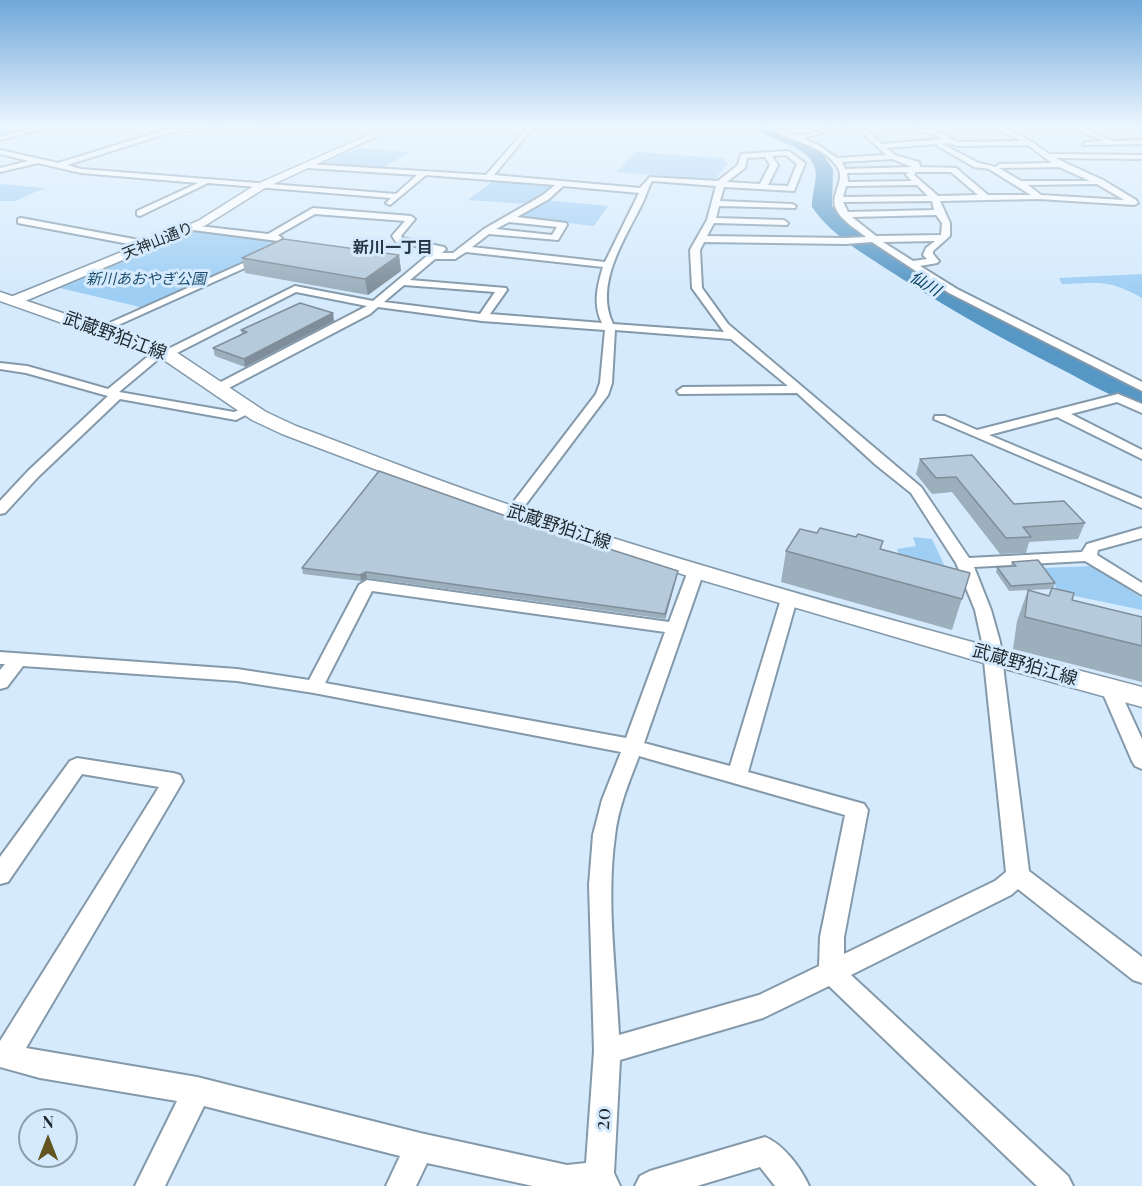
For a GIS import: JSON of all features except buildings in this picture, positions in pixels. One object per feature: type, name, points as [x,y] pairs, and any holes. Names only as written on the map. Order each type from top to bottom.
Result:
[{"type":"main road","name":"武蔵野狛江線","points":[[7,298],[164,352],[249,410],[316,440],[512,513],[789,599],[1142,697]]},
{"type":"street","points":[[199,181],[397,196]]},
{"type":"street","name":"天神山通り","points":[[7,298],[193,227],[272,181]]},
{"type":"street","points":[[377,216],[416,181]]},
{"type":"street","points":[[533,181],[642,191]]},
{"type":"street","points":[[512,513],[602,395],[606,383],[610,329],[603,320],[601,311],[607,265],[648,181]]},
{"type":"street","points":[[692,181],[791,189],[794,181]]},
{"type":"street","points":[[763,187],[766,181]]},
{"type":"street","points":[[967,181],[986,197]]},
{"type":"street","points":[[1017,181],[1039,197]]},
{"type":"street","points":[[1099,181],[1138,204]]},
{"type":"street","points":[[141,213],[206,182]]},
{"type":"street","points":[[721,183],[711,220],[695,250],[694,272],[698,288],[724,326],[734,336],[800,389],[916,490],[964,563],[983,610],[993,657],[1018,876],[1142,972]]},
{"type":"street","points":[[910,264],[934,261],[928,255],[929,250],[945,238],[946,226],[935,198],[928,189],[920,183],[843,184],[838,200],[840,209],[871,239],[910,264],[953,291],[1142,387]]},
{"type":"street","points":[[1020,183],[1103,183]]},
{"type":"street","points":[[433,256],[455,256],[487,231],[546,197],[561,184]]},
{"type":"street","points":[[928,189],[976,189]]},
{"type":"street","points":[[838,200],[1039,197],[1138,204]]},
{"type":"street","points":[[714,203],[792,206]]},
{"type":"street","points":[[219,388],[341,327],[375,304],[401,282],[412,267],[441,249],[399,240],[396,236],[411,219],[313,211],[269,237]]},
{"type":"street","points":[[845,215],[939,213]]},
{"type":"street","points":[[487,231],[555,238],[563,225],[507,219]]},
{"type":"street","points":[[711,220],[784,223]]},
{"type":"street","points":[[21,221],[150,244]]},
{"type":"street","points":[[933,227],[946,226]]},
{"type":"street","points":[[193,227],[278,238],[285,248]]},
{"type":"street","points":[[701,239],[848,241],[945,238]]},
{"type":"street","points":[[464,249],[607,265]]},
{"type":"street","points":[[101,329],[274,253]]},
{"type":"street","points":[[401,282],[502,290],[482,318]]},
{"type":"street","points":[[0,510],[114,394],[164,352],[295,289],[375,304],[482,318],[610,329],[734,336]]},
{"type":"street","points":[[0,366],[27,370],[114,394],[236,416],[249,410]]},
{"type":"street","points":[[683,391],[800,389]]},
{"type":"street","points":[[976,434],[1118,398],[1142,409]]},
{"type":"street","points":[[1059,413],[1142,455]]},
{"type":"street","points":[[940,418],[1142,504]]},
{"type":"street","points":[[1088,556],[1092,547],[1142,533]]},
{"type":"street","points":[[964,563],[1088,556],[1142,590]]},
{"type":"street","name":"20","points":[[602,1182],[607,1051],[601,863],[612,800],[696,571]]},
{"type":"street","points":[[314,687],[367,585],[674,628]]},
{"type":"street","points":[[737,776],[789,599]]},
{"type":"street","points":[[0,683],[9,659],[237,675],[314,687],[633,747],[857,810],[832,937],[831,972],[1058,1186]]},
{"type":"street","points":[[1110,689],[1142,761]]},
{"type":"street","points":[[0,875],[77,766],[173,781],[3,1055],[40,1065],[198,1091],[420,1147],[567,1179],[602,1182]]},
{"type":"street","points":[[607,1051],[763,1006],[1003,888],[1018,876]]},
{"type":"street","points":[[150,1186],[198,1091]]},
{"type":"street","points":[[401,1186],[420,1147]]},
{"type":"street","points":[[650,1186],[765,1151],[794,1186]]},
{"type":"green space","points":[[492,181],[557,186],[531,204],[468,200]]},
{"type":"green space","points":[[0,184],[45,188],[15,201],[0,201]]},
{"type":"green space","points":[[546,200],[608,206],[594,226],[515,217]]},
{"type":"green space","name":"新川あおやぎ公園","points":[[198,230],[275,240],[279,248],[144,308],[60,288]]},
{"type":"green space","points":[[1142,274],[1142,298],[1104,283],[1062,284],[1059,278]]},
{"type":"green space","points":[[913,537],[932,539],[948,573],[902,562],[897,549],[916,546]]},
{"type":"green space","points":[[1093,566],[1142,598],[1142,610],[1060,593],[1043,568]]},
{"type":"waterway","name":"仙川","points":[[823,181],[822,207],[855,238],[984,318],[1142,397]]},
{"type":"district","name":"新川一丁目","points":[[393,248]]}]
